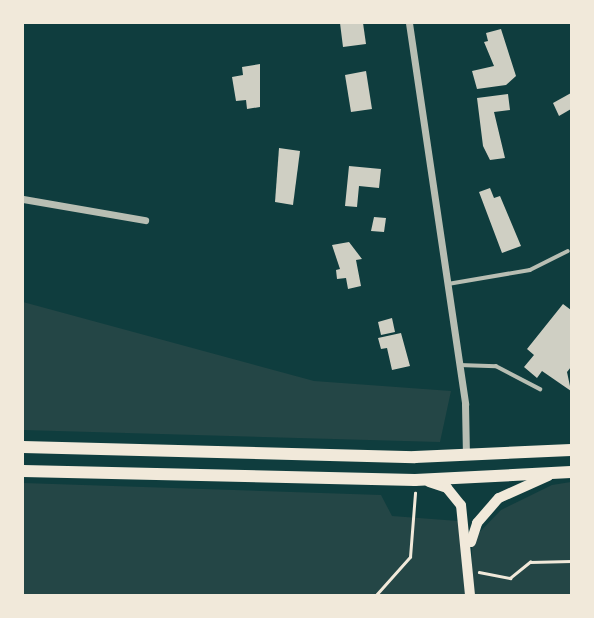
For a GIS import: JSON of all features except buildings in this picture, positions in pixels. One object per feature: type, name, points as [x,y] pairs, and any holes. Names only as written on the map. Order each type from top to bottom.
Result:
[{"type":"highway","points":[[23,447],[466,457],[571,450]]},
{"type":"highway","points":[[23,471],[418,480],[565,473]]},
{"type":"main road","points":[[469,556],[477,523],[486,509],[513,490],[565,473]]},
{"type":"main road","points":[[418,480],[455,495],[465,517],[470,595]]},
{"type":"street","points":[[409,23],[460,365],[466,457]]},
{"type":"street","points":[[23,199],[145,220]]},
{"type":"lane","points":[[448,284],[530,270],[568,251]]},
{"type":"lane","points":[[460,365],[496,366],[540,389]]},
{"type":"path","points":[[376,595],[410,557],[418,480]]},
{"type":"path","points":[[470,570],[510,578],[530,562],[571,561]]},
{"type":"shaded area","points":[[23,302],[314,381],[451,391],[440,442],[23,430]]},
{"type":"shaded area","points":[[571,482],[571,595],[472,595],[472,540],[501,510],[552,485]]},
{"type":"shaded area","points":[[23,483],[381,495],[392,516],[458,521],[470,595],[23,595]]}]
